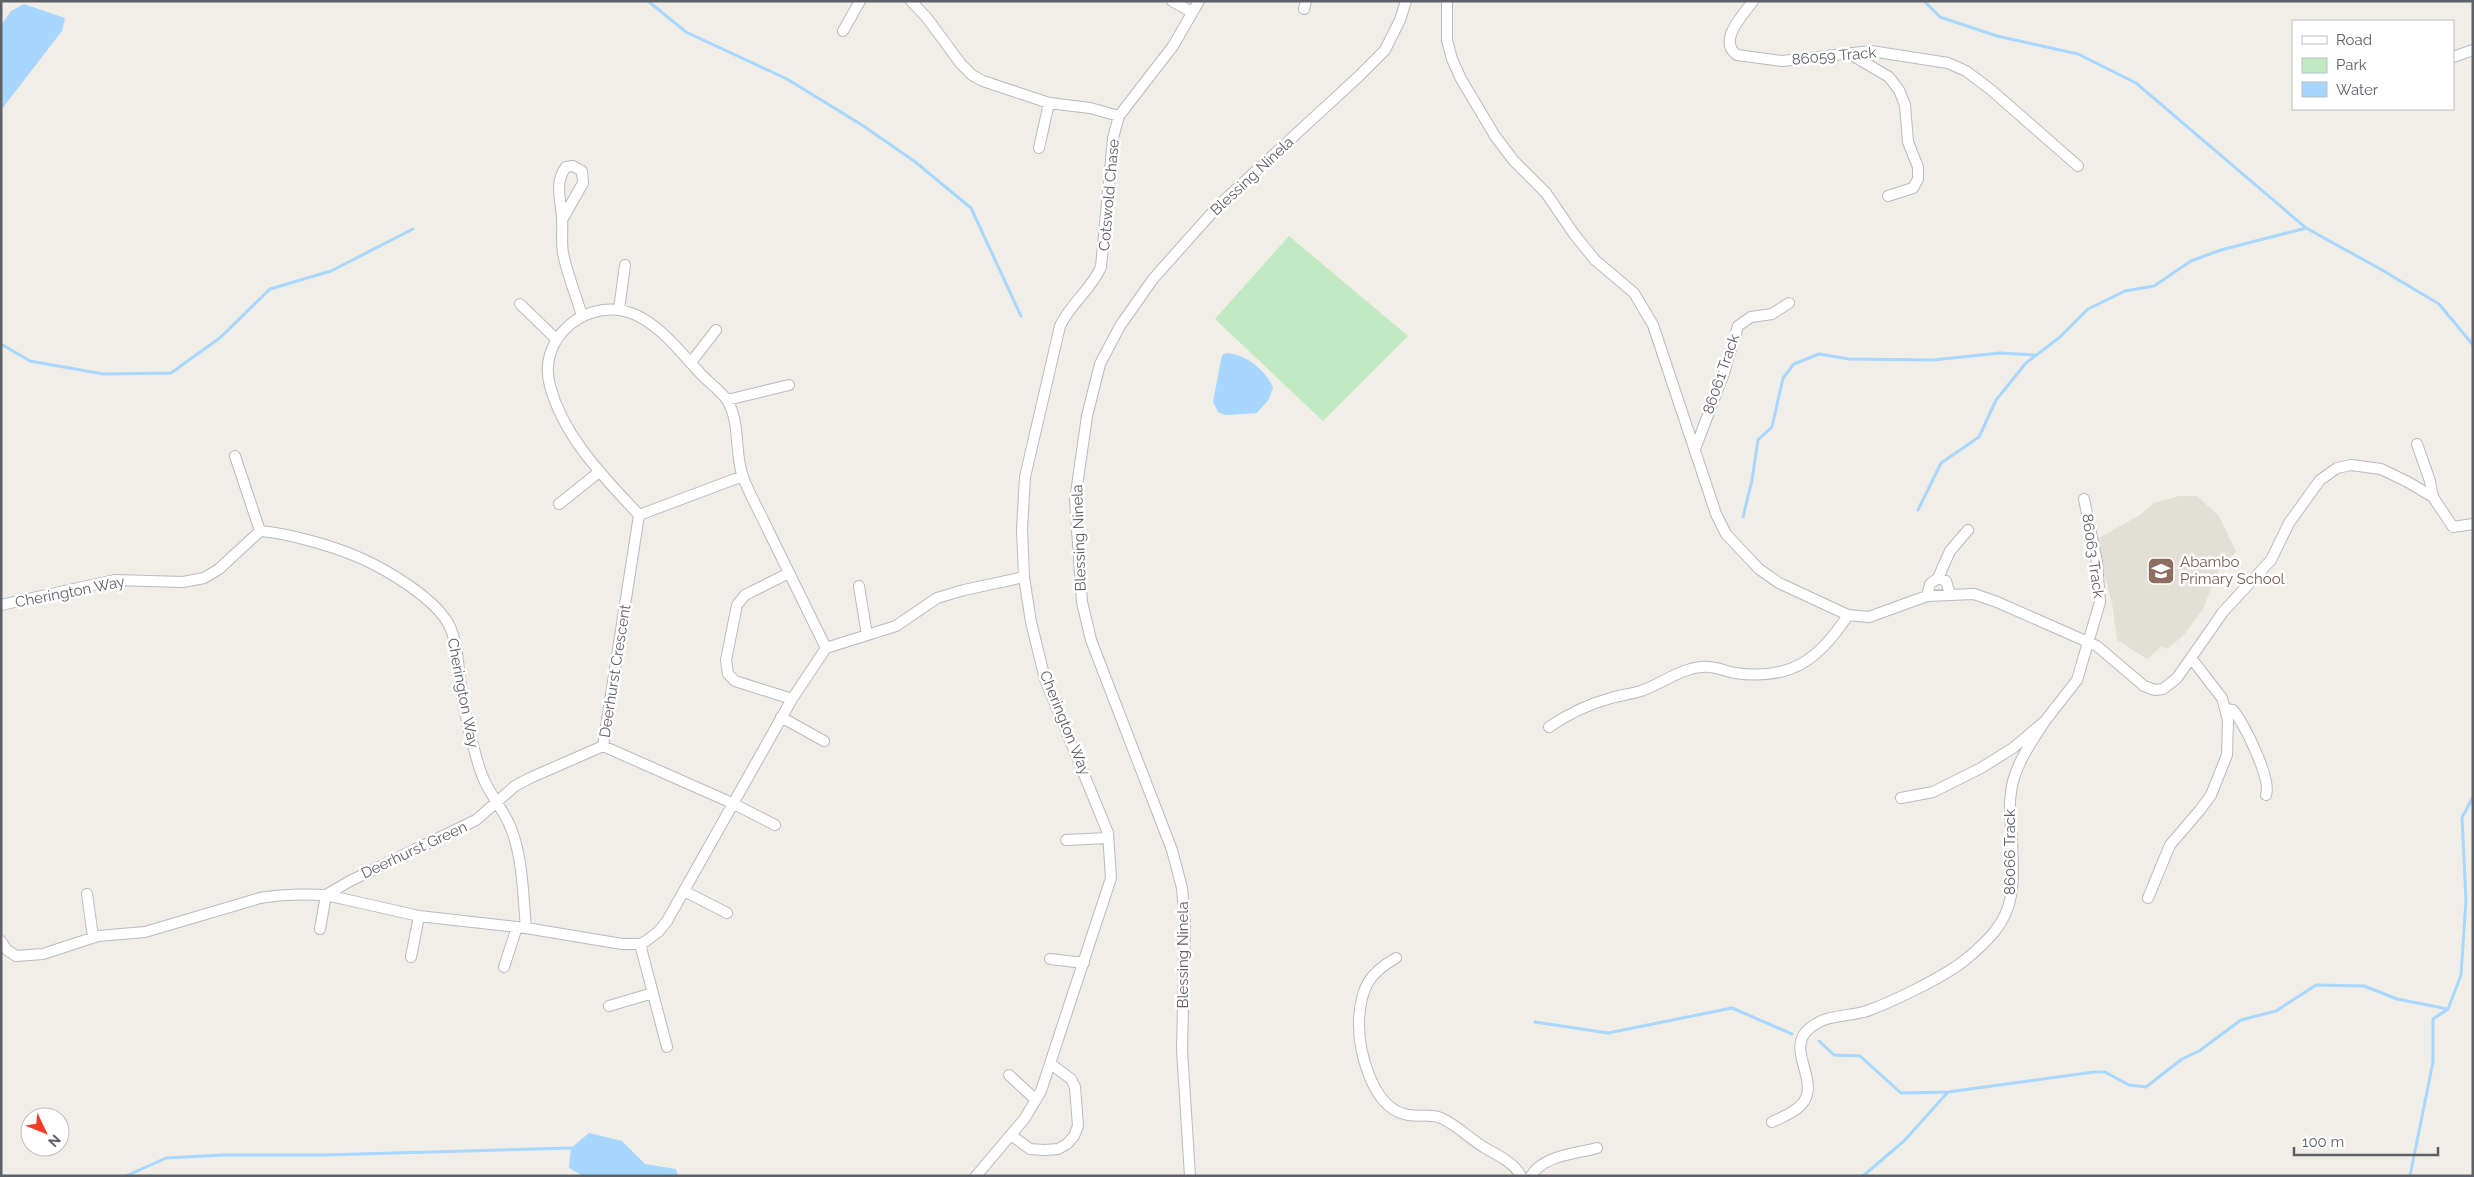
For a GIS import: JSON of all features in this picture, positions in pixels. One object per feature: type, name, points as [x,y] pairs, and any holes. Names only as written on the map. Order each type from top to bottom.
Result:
[{"type":"street","points":[[843,31],[860,1]]},
{"type":"street","points":[[911,1],[927,18],[972,75],[983,82],[1049,103],[1090,108],[1119,116]]},
{"type":"street","points":[[1172,1],[1192,12]]},
{"type":"street","name":"Cotswold Chase","points":[[1024,577],[1022,529],[1027,468],[1060,326],[1066,312],[1097,277],[1101,268],[1112,138],[1119,116],[1168,52],[1198,1]]},
{"type":"street","name":"Blessing Ninela","points":[[1190,1176],[1182,1050],[1185,924],[1182,888],[1172,850],[1091,640],[1082,602],[1075,500],[1087,416],[1100,364],[1120,326],[1153,279],[1218,206],[1385,50],[1400,20],[1406,1]]},
{"type":"street","points":[[1446,1],[1447,40],[1452,59],[1461,79],[1495,136],[1514,161],[1541,187],[1595,260],[1634,292],[1644,306],[1653,325],[1716,514],[1726,534],[1742,552],[1759,569],[1779,583],[1848,615],[1869,616],[1927,596],[1974,594],[1997,602],[2088,642],[2109,655],[2144,686],[2155,690],[2170,684],[2229,605],[2272,560],[2289,523],[2320,480],[2328,473],[2337,468],[2351,465],[2381,469],[2433,497]]},
{"type":"street","name":"86059 Track","points":[[1753,1],[1732,31],[1729,40],[1732,52],[1737,55],[1782,61],[1871,51],[1932,59],[1966,71],[2078,166]]},
{"type":"street","points":[[2454,57],[2473,50]]},
{"type":"street","points":[[1850,54],[1895,82],[1905,105],[1907,135],[1918,167],[1918,179],[1913,188],[1888,196]]},
{"type":"street","points":[[1039,148],[1049,103]]},
{"type":"street","points":[[562,220],[583,183],[582,171],[573,166],[566,167],[561,174],[558,188],[562,220],[563,254],[582,316]]},
{"type":"street","points":[[619,309],[625,265]]},
{"type":"street","name":"86061 Track","points":[[1695,450],[1724,373],[1738,326],[1751,318],[1772,314],[1789,303]]},
{"type":"street","points":[[520,304],[556,339]]},
{"type":"street","points":[[743,476],[639,516],[599,472],[567,427],[550,386],[547,362],[556,339],[582,316],[619,309],[638,315],[659,330],[692,361],[699,372],[727,400],[734,419],[743,476],[826,648]]},
{"type":"street","points":[[692,361],[716,330]]},
{"type":"street","points":[[727,400],[789,385]]},
{"type":"street","points":[[2417,444],[2430,481],[2433,497],[2453,527],[2473,524]]},
{"type":"street","points":[[235,456],[260,531]]},
{"type":"street","points":[[559,504],[599,472]]},
{"type":"street","name":"86063 Track","points":[[2084,499],[2097,562],[2100,602],[2088,642]]},
{"type":"street","name":"Deerhurst Crescent","points":[[639,516],[603,746],[732,803],[775,825]]},
{"type":"street","points":[[1927,596],[1930,584],[1938,578],[1950,551],[1968,530]]},
{"type":"street","name":"Cherington Way","points":[[1,604],[115,580],[184,582],[204,578],[218,569],[260,531],[313,543],[358,557],[428,600],[440,611],[450,627],[456,647],[465,715],[474,750],[485,782],[498,802],[512,831],[521,875],[521,928]]},
{"type":"street","points":[[789,573],[740,599],[734,613],[726,660],[728,674],[735,681],[792,699]]},
{"type":"street","points":[[1,941],[6,950],[16,956],[43,954],[93,937],[146,932],[280,894],[326,895],[419,916],[521,928],[622,944],[640,944],[658,932],[667,921],[781,717],[826,648],[896,626],[938,598],[1024,577]]},
{"type":"street","name":"Cherington Way","points":[[976,1176],[1010,1136],[1036,1100],[1051,1064],[1111,878],[1108,838],[1085,775],[1045,679],[1031,622],[1024,577]]},
{"type":"street","points":[[1938,578],[1946,581],[1950,594]]},
{"type":"street","points":[[859,586],[867,635]]},
{"type":"street","points":[[1549,727],[1583,708],[1610,698],[1640,692],[1687,670],[1702,666],[1734,673],[1769,676],[1792,670],[1828,643],[1848,615]]},
{"type":"street","name":"86066 Track","points":[[1772,1122],[1794,1111],[1807,1098],[1808,1084],[1799,1049],[1803,1034],[1820,1022],[1835,1016],[1856,1014],[1882,1004],[1934,979],[1963,962],[1994,933],[2008,911],[2013,885],[2009,813],[2011,791],[2016,771],[2045,721],[2077,680],[2088,642]]},
{"type":"street","points":[[2148,898],[2170,845],[2200,810],[2221,774],[2228,755],[2228,720],[2222,698],[2191,658]]},
{"type":"street","points":[[2226,709],[2233,710],[2246,730],[2267,784],[2266,795]]},
{"type":"street","points":[[781,717],[824,741]]},
{"type":"street","name":"86066 Track","points":[[1901,798],[1933,792],[1981,768],[2013,748],[2045,721]]},
{"type":"street","name":"Deerhurst Green","points":[[326,895],[350,880],[476,820],[515,786],[603,746]]},
{"type":"street","points":[[1066,840],[1108,838]]},
{"type":"street","points":[[684,891],[727,913]]},
{"type":"street","points":[[88,894],[93,937]]},
{"type":"street","points":[[320,929],[326,895]]},
{"type":"street","points":[[411,957],[419,916]]},
{"type":"street","points":[[504,967],[521,928]]},
{"type":"street","points":[[640,944],[667,1047]]},
{"type":"street","points":[[1396,958],[1377,970],[1371,977],[1365,988],[1360,1010],[1359,1033],[1365,1065],[1375,1087],[1396,1111],[1405,1115],[1430,1114],[1443,1119],[1507,1161],[1521,1176]]},
{"type":"street","points":[[1050,959],[1084,963]]},
{"type":"street","points":[[609,1006],[653,993]]},
{"type":"street","points":[[1010,1136],[1030,1149],[1045,1150],[1058,1149],[1067,1144],[1074,1136],[1078,1126],[1075,1087],[1071,1079],[1051,1064]]},
{"type":"street","points":[[1009,1075],[1036,1100]]},
{"type":"street","points":[[1531,1176],[1544,1161],[1597,1148]]},
{"type":"shaded area","name":"Abambo Primary School","points":[[2179,496],[2197,496],[2219,516],[2236,552],[2223,564],[2215,578],[2203,609],[2183,636],[2167,649],[2162,646],[2147,659],[2117,640],[2112,603],[2095,540],[2140,515],[2154,503]]},
{"type":"green space","points":[[1289,236],[1408,336],[1323,421],[1215,319]]},
{"type":"water","points":[[24,4],[65,18],[62,31],[1,110],[1,25],[11,11]]},
{"type":"water","points":[[1227,353],[1234,354],[1254,364],[1265,374],[1273,387],[1269,399],[1257,413],[1225,415],[1218,412],[1213,402],[1222,355]]},
{"type":"water","points":[[589,1133],[622,1141],[645,1164],[676,1169],[678,1176],[583,1176],[569,1168],[571,1148]]},
{"type":"waterway","points":[[648,1],[686,32],[787,79],[862,125],[914,161],[971,208],[1021,316]]},
{"type":"waterway","points":[[1924,1],[1940,17],[1997,36],[2078,54],[2136,83],[2306,228],[2439,304],[2473,345]]},
{"type":"waterway","points":[[1918,510],[1941,463],[1979,437],[1996,400],[2026,363],[2060,337],[2088,309],[2125,291],[2154,286],[2191,261],[2221,250],[2306,228]]},
{"type":"waterway","points":[[1,344],[30,361],[103,374],[171,373],[221,337],[270,289],[331,271],[413,229]]},
{"type":"waterway","points":[[1743,517],[1752,480],[1758,440],[1772,427],[1783,378],[1794,364],[1819,354],[1849,359],[1933,360],[2000,353],[2035,355]]},
{"type":"waterway","points":[[2410,1176],[2433,1062],[2433,1019],[2448,1009],[2461,975],[2466,900],[2462,818],[2473,797]]},
{"type":"waterway","points":[[1819,1041],[1834,1055],[1860,1056],[1901,1093],[1948,1092],[2094,1072],[2105,1072],[2129,1085],[2146,1087],[2182,1059],[2199,1051],[2241,1020],[2276,1011],[2316,985],[2364,986],[2397,999],[2448,1009]]},
{"type":"waterway","points":[[1535,1022],[1608,1033],[1732,1008],[1792,1034]]},
{"type":"waterway","points":[[1863,1176],[1904,1141],[1948,1092]]},
{"type":"waterway","points":[[126,1176],[166,1158],[223,1155],[324,1155],[571,1148]]},
{"type":"place","name":"Abambo Primary School","points":[[2161,571]]}]
